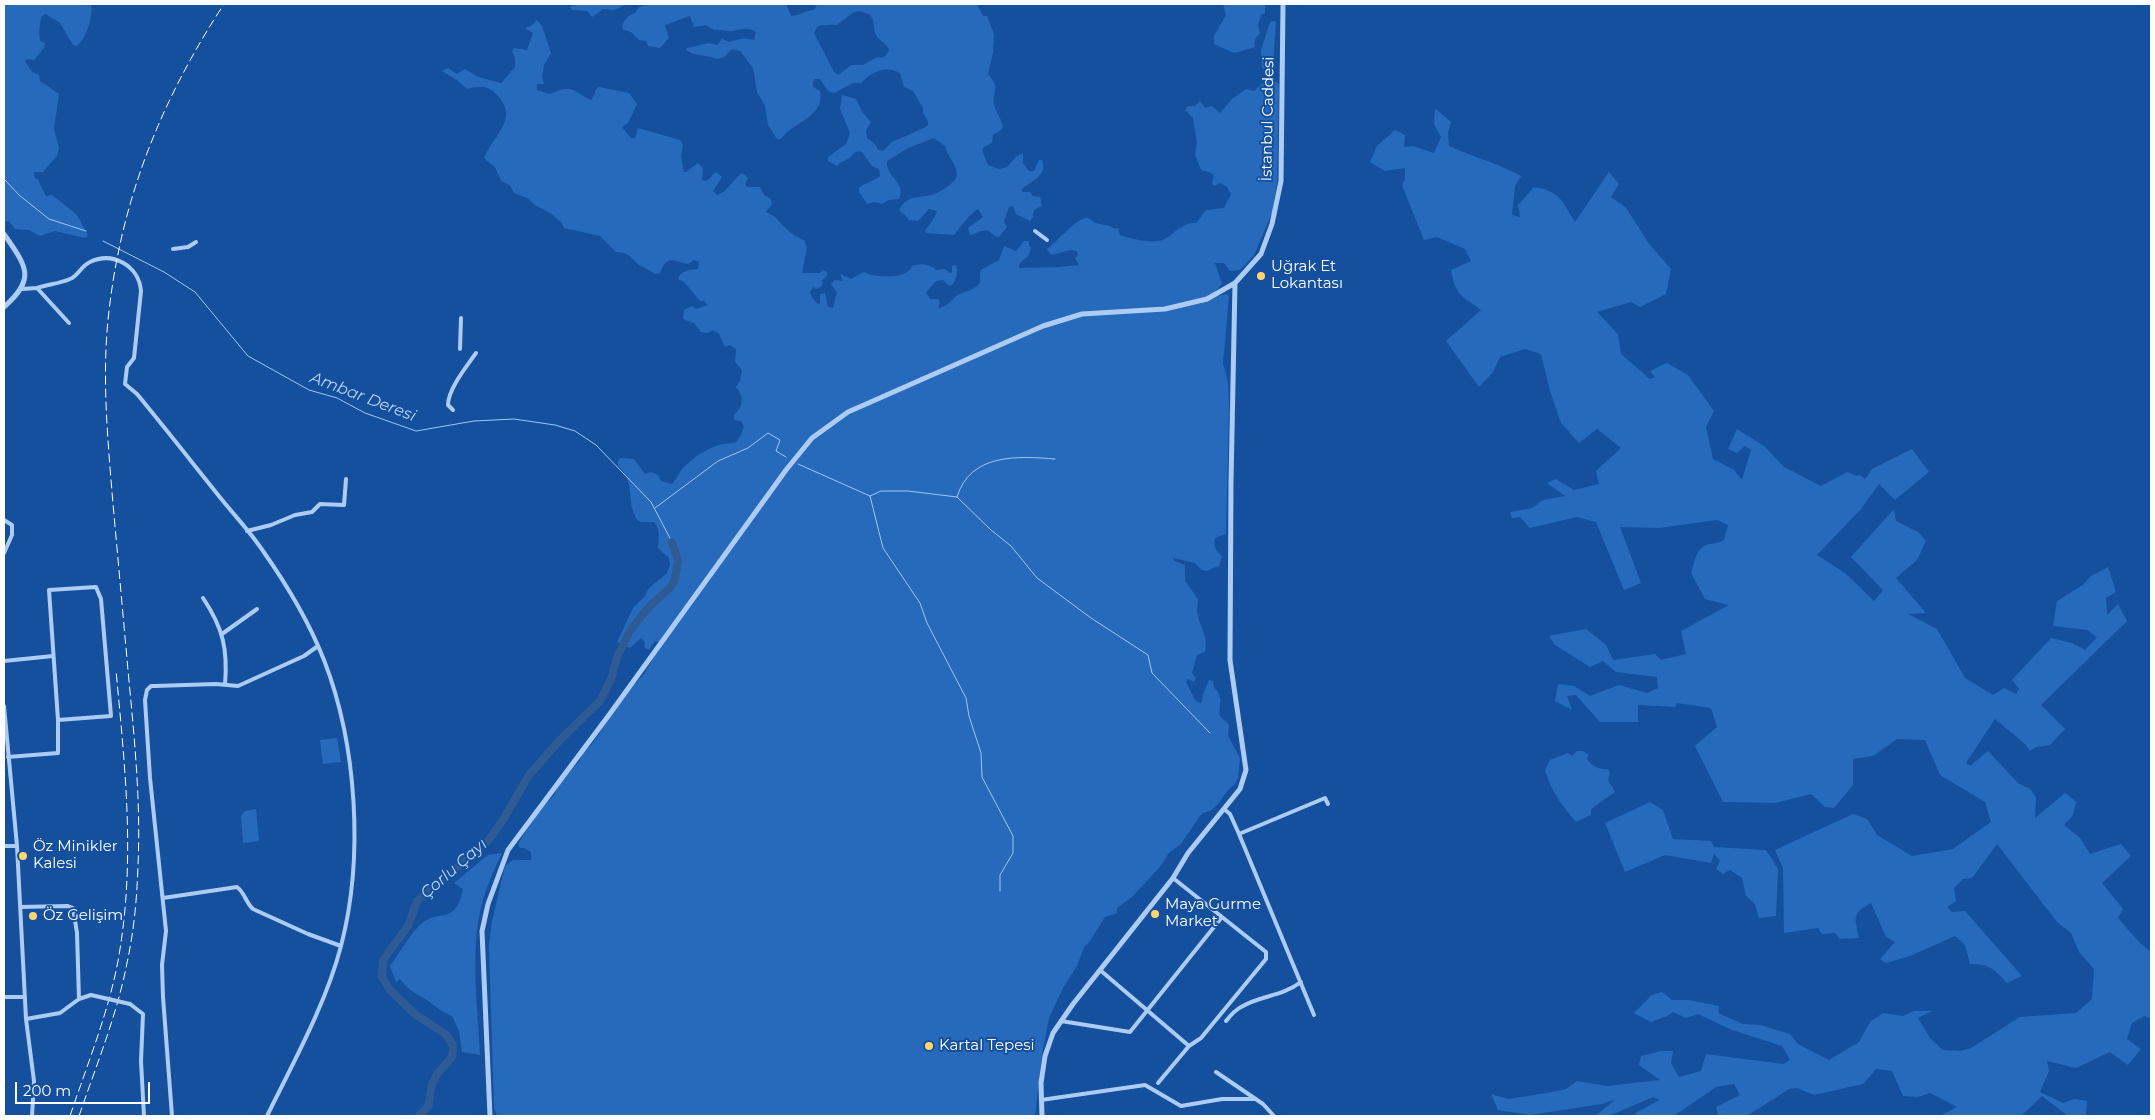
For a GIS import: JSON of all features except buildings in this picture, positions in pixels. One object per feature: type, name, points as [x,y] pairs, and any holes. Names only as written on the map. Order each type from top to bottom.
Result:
[{"type":"street","name":"İstanbul Caddesi","points":[[490,1116],[482,931],[488,904],[505,856],[786,470],[812,438],[848,412],[1043,326],[1082,314],[1165,309],[1208,299],[1235,283],[1261,254],[1272,224],[1280,181],[1284,4]]},
{"type":"street","points":[[1035,231],[1047,240]]},
{"type":"street","points":[[4,234],[23,264],[25,280],[16,296],[4,307]]},
{"type":"street","points":[[173,249],[188,247],[196,242]]},
{"type":"street","points":[[22,288],[37,288],[72,278],[82,267],[91,261],[107,258],[126,263],[133,270],[140,283],[141,291],[134,358],[127,367],[125,384],[137,394],[262,549],[293,596],[318,646],[338,708],[350,768],[354,864],[348,914],[341,946],[307,1035],[267,1116]]},
{"type":"street","points":[[1042,1116],[1041,1083],[1045,1056],[1053,1033],[1173,878],[1188,854],[1240,789],[1246,770],[1230,660],[1235,283]]},
{"type":"street","points":[[37,288],[69,323]]},
{"type":"street","points":[[460,349],[461,318]]},
{"type":"street","points":[[453,410],[448,405],[448,400],[460,376],[476,353]]},
{"type":"street","points":[[247,531],[272,525],[295,515],[312,512],[320,504],[344,505],[346,479]]},
{"type":"street","points":[[4,520],[12,525],[12,535],[4,553]]},
{"type":"street","points":[[8,757],[58,753],[58,720],[49,590],[96,587],[101,599],[111,716],[58,720]]},
{"type":"street","points":[[203,598],[222,634],[226,665],[225,685]]},
{"type":"street","points":[[222,634],[257,610]]},
{"type":"street","points":[[172,1116],[163,997],[162,964],[166,932],[150,778],[145,700],[147,690],[151,686],[238,686],[304,656],[318,646]]},
{"type":"street","points":[[4,661],[53,656]]},
{"type":"street","points":[[4,706],[4,728],[17,846],[26,1019],[34,1081],[32,1116]]},
{"type":"street","points":[[1239,834],[1325,798],[1328,804]]},
{"type":"street","points":[[1224,808],[1230,814],[1239,834],[1314,1015]]},
{"type":"street","points":[[4,846],[17,846]]},
{"type":"street","points":[[1158,1083],[1189,1046],[1201,1038],[1266,959],[1266,952],[1173,878]]},
{"type":"street","points":[[163,898],[237,887],[242,892],[247,904],[253,909],[293,928],[341,946]]},
{"type":"street","points":[[20,907],[68,906],[73,908],[77,933],[79,999]]},
{"type":"street","points":[[1061,1021],[1130,1032],[1222,917]]},
{"type":"street","points":[[1100,970],[1189,1046]]},
{"type":"street","points":[[1226,1021],[1240,1007],[1287,992],[1301,982]]},
{"type":"street","points":[[26,1019],[60,1013],[79,999],[91,994],[130,1004],[142,1014],[144,1029],[141,1061],[144,1116]]},
{"type":"street","points":[[4,996],[25,997]]},
{"type":"street","points":[[1216,1072],[1263,1104],[1274,1116]]},
{"type":"street","points":[[1041,1100],[1145,1085],[1181,1106],[1222,1099],[1254,1099]]},
{"type":"shaded area","points":[[4,4],[91,4],[88,27],[84,37],[77,46],[73,45],[60,23],[46,14],[42,16],[39,35],[40,41],[45,43],[44,48],[34,60],[27,59],[25,61],[32,72],[39,75],[40,81],[59,94],[54,129],[59,148],[57,156],[43,172],[34,172],[35,178],[38,180],[46,196],[52,195],[77,215],[88,235],[85,238],[55,231],[40,236],[29,230],[15,229],[9,221],[4,222]]},
{"type":"shaded area","points":[[579,4],[628,4],[614,10],[603,9],[592,17],[587,11],[572,10],[570,7]]},
{"type":"shaded area","points":[[646,4],[786,4],[791,16],[814,10],[817,4],[977,4],[983,16],[987,16],[994,34],[993,53],[988,74],[996,87],[994,104],[1003,126],[1001,130],[993,135],[992,143],[982,150],[988,165],[999,169],[1007,167],[1017,156],[1023,153],[1023,163],[1029,171],[1034,171],[1039,160],[1042,160],[1043,170],[1041,174],[1021,190],[1040,197],[1042,206],[1034,210],[1030,221],[1016,214],[1013,206],[1009,207],[1004,221],[1007,227],[999,237],[985,231],[970,235],[968,228],[983,217],[978,209],[968,217],[954,235],[926,233],[925,230],[937,211],[929,209],[918,221],[909,220],[899,211],[908,200],[934,194],[947,187],[956,178],[957,171],[945,146],[934,138],[908,148],[887,161],[887,167],[898,184],[901,193],[899,199],[889,200],[882,204],[874,202],[867,204],[859,192],[861,186],[880,176],[879,169],[872,166],[862,152],[855,152],[837,166],[828,161],[828,157],[846,144],[850,133],[840,109],[842,95],[856,99],[863,113],[871,122],[866,130],[867,138],[875,144],[878,150],[883,151],[892,142],[928,125],[923,108],[913,91],[904,87],[900,73],[889,70],[879,71],[861,83],[853,83],[834,93],[828,91],[820,79],[815,79],[813,87],[820,91],[821,100],[818,107],[781,139],[777,139],[768,125],[765,106],[757,92],[753,68],[740,51],[732,49],[724,57],[717,59],[693,54],[686,50],[687,48],[709,43],[717,45],[722,39],[729,42],[744,38],[754,40],[756,32],[747,29],[731,31],[714,30],[706,25],[694,27],[690,16],[665,25],[669,38],[660,48],[648,46],[646,41],[639,40],[631,32],[622,29],[626,19],[635,13],[638,8]],"holes":[[[860,11],[871,16],[876,35],[889,50],[883,57],[877,57],[863,65],[851,65],[838,75],[834,72],[814,33],[817,27],[821,25],[837,25],[854,12]]]},
{"type":"shaded area","points":[[1223,4],[1265,4],[1265,13],[1261,15],[1258,25],[1260,33],[1256,38],[1255,47],[1234,53],[1214,44],[1214,36],[1226,15]]},
{"type":"shaded area","points":[[537,20],[542,26],[551,53],[544,65],[542,77],[544,84],[537,84],[537,90],[550,94],[569,89],[591,100],[595,90],[599,87],[629,93],[637,104],[628,123],[622,127],[631,138],[635,138],[638,128],[680,140],[683,144],[681,156],[684,172],[698,163],[703,168],[702,180],[704,181],[708,180],[716,172],[722,177],[713,191],[717,195],[725,191],[742,173],[748,178],[745,184],[747,187],[760,187],[764,195],[771,199],[772,204],[766,212],[775,217],[793,234],[804,240],[807,248],[802,273],[820,273],[823,270],[827,272],[827,276],[821,281],[823,282],[822,286],[816,289],[813,287],[810,292],[812,298],[818,304],[820,303],[820,294],[825,293],[828,307],[833,308],[837,292],[831,284],[835,280],[843,281],[840,274],[851,279],[864,272],[875,276],[898,276],[909,271],[912,266],[921,265],[931,266],[936,270],[945,269],[950,273],[952,272],[952,266],[956,265],[957,275],[952,285],[949,286],[943,280],[936,281],[926,292],[930,299],[938,299],[940,301],[938,308],[941,307],[948,304],[959,294],[978,285],[981,270],[999,260],[1004,246],[1016,251],[1024,241],[1028,241],[1031,249],[1028,256],[1019,264],[1019,268],[1079,265],[1075,258],[1078,255],[1077,251],[1071,250],[1051,255],[1047,249],[1072,226],[1087,218],[1114,229],[1118,228],[1120,235],[1130,238],[1158,241],[1167,238],[1182,227],[1196,223],[1206,210],[1224,208],[1231,194],[1227,187],[1220,183],[1214,186],[1212,183],[1214,176],[1212,173],[1201,170],[1195,154],[1197,144],[1193,118],[1185,110],[1188,106],[1195,106],[1200,101],[1205,108],[1212,106],[1220,113],[1232,99],[1246,89],[1254,91],[1267,79],[1279,84],[1277,183],[1272,213],[1254,255],[1240,270],[1230,271],[1224,263],[1215,263],[1222,284],[1213,294],[1217,296],[1227,294],[1229,296],[1223,363],[1228,383],[1229,407],[1226,534],[1215,538],[1214,543],[1222,556],[1219,566],[1206,571],[1202,570],[1195,563],[1173,558],[1174,561],[1185,565],[1185,581],[1198,599],[1197,612],[1206,641],[1205,652],[1197,655],[1192,673],[1196,678],[1194,682],[1188,679],[1186,682],[1195,700],[1200,703],[1209,680],[1213,681],[1220,698],[1220,716],[1229,725],[1228,736],[1240,758],[1238,778],[1218,804],[1200,816],[1181,844],[1169,853],[1159,868],[1132,897],[1117,908],[1117,913],[1105,917],[1088,944],[1085,945],[1077,966],[1063,988],[1049,1018],[1042,1054],[1035,1116],[497,1116],[494,1107],[489,946],[492,921],[505,866],[513,860],[531,860],[531,852],[520,848],[518,844],[538,812],[554,795],[559,784],[580,760],[583,752],[592,744],[629,690],[644,674],[661,645],[655,641],[649,650],[644,647],[645,642],[641,638],[630,648],[617,642],[633,608],[645,596],[649,588],[667,573],[670,565],[669,558],[658,548],[659,534],[656,524],[654,522],[641,522],[636,519],[632,508],[628,480],[618,466],[618,461],[620,458],[634,459],[645,474],[651,472],[658,475],[661,481],[672,484],[684,467],[701,453],[721,444],[735,443],[744,427],[741,421],[734,420],[734,415],[740,408],[742,401],[742,397],[736,387],[740,381],[742,370],[735,362],[736,349],[730,345],[725,347],[719,334],[713,330],[707,333],[701,332],[694,323],[683,319],[684,310],[692,306],[696,309],[708,305],[704,301],[700,301],[684,282],[678,279],[684,272],[698,269],[699,262],[694,260],[688,264],[672,260],[666,263],[660,273],[655,274],[641,266],[628,255],[616,252],[600,236],[564,228],[561,222],[550,213],[527,198],[514,193],[510,185],[501,181],[495,167],[484,158],[506,118],[503,103],[489,89],[479,87],[467,89],[442,71],[448,68],[457,74],[465,69],[478,77],[501,83],[515,67],[515,58],[512,51],[514,48],[527,50],[533,33],[525,28],[531,26]]},
{"type":"shaded area","points":[[1270,22],[1276,22],[1274,72],[1262,68],[1261,50]]},
{"type":"shaded area","points":[[1435,108],[1451,122],[1448,132],[1449,146],[1521,176],[1515,186],[1512,215],[1520,217],[1518,205],[1534,187],[1556,195],[1564,203],[1575,222],[1609,172],[1619,184],[1611,197],[1626,208],[1650,245],[1671,269],[1666,294],[1640,307],[1631,302],[1597,312],[1618,334],[1621,354],[1650,379],[1655,377],[1650,371],[1667,363],[1688,375],[1714,411],[1706,427],[1713,459],[1734,470],[1742,480],[1751,450],[1745,446],[1737,453],[1728,449],[1737,429],[1764,446],[1784,467],[1821,486],[1847,472],[1857,476],[1860,475],[1865,479],[1872,469],[1912,449],[1929,472],[1895,500],[1879,484],[1861,509],[1817,555],[1845,573],[1874,601],[1883,590],[1851,557],[1894,509],[1896,521],[1918,532],[1926,541],[1917,560],[1896,578],[1926,613],[1908,614],[1937,629],[1965,678],[1993,695],[2004,688],[2016,694],[2019,689],[2012,680],[2051,638],[2072,643],[2085,650],[2097,637],[2087,630],[2053,626],[2057,601],[2083,585],[2091,576],[2108,567],[2116,592],[2106,598],[2107,615],[2118,604],[2127,621],[2041,705],[2065,729],[2050,745],[2036,747],[2030,751],[2025,744],[1995,719],[1966,763],[1970,766],[1988,751],[2018,783],[2030,789],[2036,797],[2035,818],[2065,793],[2076,802],[2073,815],[2064,825],[2080,838],[2090,854],[2121,844],[2131,856],[2102,883],[2123,909],[2118,918],[2139,942],[2151,952],[2151,1018],[2144,1016],[2132,1023],[2127,1039],[2141,1049],[2128,1065],[2110,1052],[2076,1068],[2047,1061],[2049,1071],[2040,1092],[2063,1103],[2074,1099],[2087,1101],[2086,1116],[2068,1116],[2042,1096],[2021,1116],[1940,1116],[1957,1107],[1930,1093],[1918,1097],[1903,1096],[1892,1071],[1876,1069],[1863,1084],[1814,1095],[1797,1088],[1789,1089],[1747,1116],[1718,1116],[1716,1107],[1740,1095],[1734,1084],[1716,1087],[1674,1116],[1634,1116],[1637,1112],[1660,1100],[1653,1097],[1609,1116],[1595,1116],[1616,1099],[1602,1104],[1530,1115],[1498,1110],[1491,1094],[1508,1099],[1566,1089],[1577,1081],[1607,1086],[1660,1080],[1639,1065],[1641,1056],[1661,1051],[1673,1051],[1671,1063],[1679,1077],[1701,1071],[1706,1054],[1783,1064],[1790,1060],[1782,1046],[1732,1030],[1698,1014],[1686,1018],[1673,1012],[1651,1022],[1634,1013],[1652,995],[1662,992],[1672,1000],[1689,1000],[1719,1006],[1718,1013],[1743,1024],[1760,1025],[1790,1034],[1798,1044],[1829,1060],[1859,1042],[1870,1022],[1883,1013],[1903,1016],[1914,1011],[1932,1011],[1918,1018],[1930,1038],[1943,1050],[1960,1051],[1971,1048],[2020,1017],[2076,1013],[2092,999],[2094,969],[2079,952],[2071,933],[2057,922],[1997,844],[1972,878],[1963,879],[1954,888],[1956,901],[1947,907],[1952,912],[1965,911],[2022,976],[2007,983],[1991,968],[1970,964],[1965,945],[1955,936],[1910,956],[1886,963],[1880,959],[1895,942],[1886,937],[1871,903],[1857,913],[1856,925],[1859,938],[1840,939],[1835,933],[1822,934],[1818,928],[1784,933],[1783,868],[1775,850],[1853,814],[1867,819],[1877,835],[1912,856],[1953,849],[1991,822],[1985,802],[1940,775],[1925,740],[1897,739],[1873,756],[1853,759],[1853,785],[1834,808],[1825,807],[1811,794],[1775,803],[1723,802],[1695,746],[1717,727],[1711,708],[1677,703],[1675,707],[1638,705],[1638,722],[1600,722],[1576,695],[1567,696],[1572,710],[1555,701],[1558,684],[1574,686],[1590,696],[1619,685],[1647,693],[1658,688],[1657,677],[1616,672],[1603,661],[1590,667],[1555,645],[1549,636],[1586,629],[1606,645],[1613,660],[1655,654],[1661,660],[1686,654],[1681,631],[1729,605],[1705,599],[1691,573],[1695,558],[1701,548],[1724,540],[1728,525],[1717,520],[1659,528],[1620,527],[1641,583],[1624,590],[1596,522],[1577,517],[1530,528],[1520,517],[1512,518],[1510,512],[1532,508],[1543,500],[1565,496],[1547,483],[1556,479],[1574,490],[1599,484],[1596,471],[1621,448],[1597,429],[1579,443],[1561,423],[1550,391],[1541,354],[1525,349],[1500,357],[1493,372],[1479,387],[1446,341],[1481,310],[1457,290],[1451,270],[1471,261],[1465,249],[1437,237],[1424,240],[1402,185],[1405,179],[1405,168],[1385,171],[1370,162],[1377,146],[1395,130],[1405,135],[1404,147],[1413,146],[1434,153],[1441,137],[1434,124]]},
{"type":"shaded area","points":[[337,738],[341,762],[323,764],[320,740]]},
{"type":"shaded area","points":[[1577,751],[1583,751],[1589,755],[1588,761],[1596,767],[1608,769],[1610,773],[1608,780],[1615,792],[1591,809],[1591,815],[1576,822],[1554,792],[1545,770],[1550,760],[1568,753],[1572,756]]},
{"type":"shaded area","points":[[1650,802],[1663,810],[1673,839],[1711,841],[1714,847],[1766,850],[1778,869],[1776,916],[1759,918],[1755,904],[1746,896],[1742,878],[1730,870],[1723,874],[1716,869],[1720,861],[1714,854],[1711,863],[1665,855],[1625,872],[1605,823]]},
{"type":"shaded area","points":[[256,809],[259,841],[243,843],[241,816],[245,811]]},
{"type":"shaded area","points":[[502,853],[485,892],[477,934],[476,986],[480,1055],[462,1052],[459,1031],[452,1016],[411,990],[400,979],[396,982],[390,966],[417,928],[425,921],[450,913],[455,909],[460,901],[463,889],[454,883],[488,855]]},
{"type":"waterway","name":"Ambar Deresi","points":[[4,179],[19,195],[49,219],[86,231]]},
{"type":"waterway","name":"Ambar Deresi","points":[[103,241],[164,272],[195,292],[248,356],[309,390],[337,398],[365,413],[416,431],[474,421],[514,419],[555,425],[575,431],[596,445],[651,502],[672,542]]},
{"type":"waterway","points":[[655,508],[718,461],[748,448],[768,433],[780,440],[776,451],[786,457]]},
{"type":"waterway","points":[[957,497],[963,483],[973,472],[984,465],[997,460],[1011,458],[1055,459]]},
{"type":"waterway","points":[[798,464],[870,496],[883,548],[920,603],[927,623],[966,698],[969,716],[981,753],[982,777],[1013,836],[1013,853],[1000,875],[1000,891]]},
{"type":"waterway","points":[[870,496],[881,491],[908,491],[957,497],[991,530],[1011,546],[1037,578],[1091,618],[1148,655],[1152,673],[1210,733]]},
{"type":"waterway","name":"Çorlu Çayı","points":[[419,1116],[429,1105],[431,1087],[437,1074],[452,1057],[453,1046],[447,1035],[416,1015],[390,990],[382,977],[383,960],[408,926],[417,901],[487,842],[503,820],[529,775],[559,741],[600,701],[611,679],[618,655],[631,629],[649,607],[671,587],[675,579],[678,561],[672,542]]},
{"type":"railway","points":[[79,1116],[106,1040],[123,982],[136,902],[139,841],[133,719],[108,435],[106,389],[108,320],[122,235],[146,154],[181,78],[224,4]]},
{"type":"railway","points":[[70,1116],[97,1039],[114,981],[127,887],[127,815],[116,670]]},
{"type":"place","name":"Uğrak Et Lokantası","points":[[1261,276]]},
{"type":"place","name":"Öz Minikler Kalesi","points":[[23,856]]},
{"type":"place","name":"Maya Gurme Market","points":[[1155,914]]},
{"type":"place","name":"Öz Gelişim","points":[[33,916]]},
{"type":"place","name":"Kartal Tepesi","points":[[929,1046]]}]
